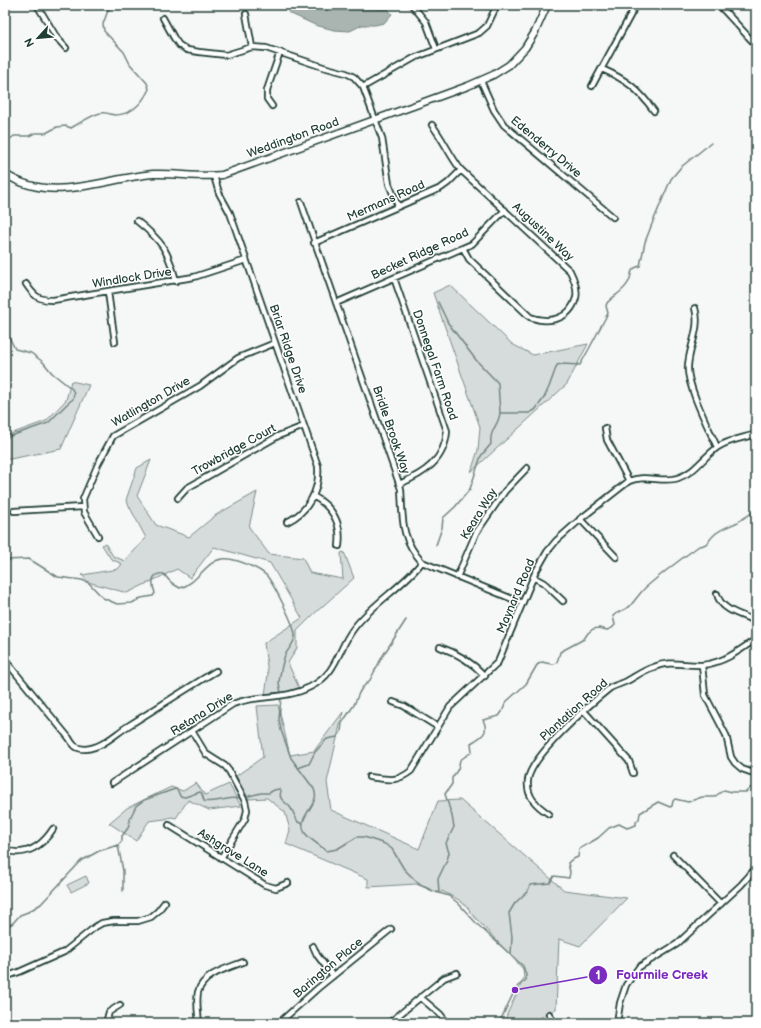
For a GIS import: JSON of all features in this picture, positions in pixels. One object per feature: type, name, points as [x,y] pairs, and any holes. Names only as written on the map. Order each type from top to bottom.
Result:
[{"type":"main road","name":"Weddington Road","points":[[5,174],[17,181],[36,188],[55,190],[150,175],[222,175],[481,81],[506,68],[520,54],[532,36],[547,5]]},
{"type":"street","points":[[37,5],[53,32],[66,48]]},
{"type":"street","points":[[412,5],[426,22],[436,49]]},
{"type":"street","points":[[363,88],[414,58],[474,36],[482,31],[489,22],[497,5]]},
{"type":"street","points":[[592,86],[636,5]]},
{"type":"street","points":[[719,5],[756,45]]},
{"type":"street","points":[[246,14],[252,47]]},
{"type":"street","points":[[163,18],[179,45],[187,50],[226,55],[252,47],[266,48],[323,67],[350,74],[357,79],[363,88],[382,138],[389,184],[398,206]]},
{"type":"street","points":[[272,106],[267,99],[267,90],[280,52]]},
{"type":"street","points":[[602,69],[631,84],[645,98],[654,111]]},
{"type":"street","name":"Edenderry Drive","points":[[481,81],[494,110],[504,124],[613,217]]},
{"type":"street","name":"Augustine Way","points":[[432,125],[444,142],[452,159],[461,170],[570,271],[575,280],[576,299],[570,309],[556,320],[538,320],[530,317],[469,259],[463,248]]},
{"type":"street","name":"Mermans Road","points":[[314,243],[441,188],[461,170]]},
{"type":"street","name":"Briar Ridge Drive","points":[[214,176],[219,193],[230,213],[318,466],[317,486],[310,502],[300,515],[287,522]]},
{"type":"street","name":"Bridle Brook Way","points":[[301,202],[314,243],[401,489],[402,515],[408,544],[422,562],[522,603]]},
{"type":"street","name":"Becket Ridge Road","points":[[336,303],[463,248],[475,241],[505,210]]},
{"type":"street","points":[[137,220],[163,245],[172,263],[176,281]]},
{"type":"street","name":"Windlock Drive","points":[[26,284],[35,296],[42,300],[46,300],[176,281],[198,276],[246,260]]},
{"type":"street","name":"Donnegal Farm Road","points":[[394,278],[447,431],[447,442],[440,457],[421,474],[399,484]]},
{"type":"street","points":[[108,292],[115,342]]},
{"type":"street","points":[[695,308],[698,321],[688,365],[688,374],[694,393],[717,448]]},
{"type":"street","name":"Watlington Drive","points":[[83,507],[85,492],[106,446],[113,436],[200,386],[238,358],[275,343]]},
{"type":"street","name":"Trowbridge Court","points":[[178,498],[187,488],[278,436],[304,426]]},
{"type":"street","points":[[605,428],[607,440],[629,481],[638,478],[679,478],[693,470],[717,448],[756,434]]},
{"type":"street","name":"Keara Way","points":[[457,577],[476,533],[505,491],[527,468]]},
{"type":"street","name":"Maynard Road","points":[[369,777],[397,780],[405,776],[415,765],[450,707],[485,676],[498,662],[538,565],[552,546],[580,519],[629,481]]},
{"type":"street","points":[[313,496],[328,506],[333,514],[340,530],[339,546]]},
{"type":"street","points":[[14,511],[83,507],[86,517],[98,536]]},
{"type":"street","points":[[580,519],[616,557]]},
{"type":"street","name":"Retana Drive","points":[[112,783],[233,704],[250,698],[287,696],[311,687],[325,677],[334,665],[354,628],[422,562]]},
{"type":"street","points":[[533,577],[544,583],[563,602]]},
{"type":"street","points":[[717,594],[721,603],[726,608],[756,621]]},
{"type":"street","name":"Plantation Road","points":[[549,814],[538,806],[530,795],[528,783],[529,773],[554,739],[584,711],[615,685],[653,667],[669,663],[702,665],[713,663],[728,658],[756,639]]},
{"type":"street","points":[[440,647],[464,658],[478,668],[485,676]]},
{"type":"street","points":[[5,660],[74,746],[80,749],[89,749],[103,744],[118,732],[216,671]]},
{"type":"street","points":[[702,665],[704,695],[726,735],[731,757],[742,769],[756,774]]},
{"type":"street","points":[[393,702],[404,706],[438,727]]},
{"type":"street","points":[[584,711],[628,762],[633,773]]},
{"type":"street","points":[[192,731],[206,754],[225,766],[245,801],[247,810],[246,819],[222,858]]},
{"type":"street","name":"Ashgrove Lane","points":[[169,825],[265,885],[276,888],[288,884]]},
{"type":"street","points":[[5,864],[6,851],[19,853],[33,849],[42,843],[53,829]]},
{"type":"street","points":[[673,855],[720,904]]},
{"type":"street","points":[[617,1023],[624,990],[633,974],[645,962],[677,944],[741,885],[756,868]]},
{"type":"street","points":[[5,977],[64,952],[90,930],[102,923],[138,920],[151,917],[165,902]]},
{"type":"street","name":"Barington Place","points":[[278,1023],[391,929]]},
{"type":"street","points":[[313,946],[317,955],[333,976]]},
{"type":"street","points":[[199,1023],[198,996],[202,984],[212,975],[243,962]]},
{"type":"street","points":[[389,1023],[444,978],[457,973]]},
{"type":"street","points":[[420,997],[440,1014],[447,1023]]},
{"type":"street","points":[[106,1023],[109,1012],[120,1005]]},
{"type":"street","points":[[549,1014],[554,1023]]},
{"type":"shaded area","points":[[294,5],[374,5],[380,10],[387,8],[392,14],[384,23],[362,25],[350,31],[334,30],[315,25],[289,13]]},
{"type":"shaded area","points":[[450,285],[512,344],[533,355],[588,344],[567,384],[471,472],[478,450],[480,427],[433,293]]},
{"type":"shaded area","points":[[71,381],[89,385],[61,449],[5,460],[5,436],[46,421],[66,400]]},
{"type":"shaded area","points":[[151,460],[137,496],[156,525],[189,537],[216,515],[257,492],[249,527],[269,554],[303,558],[310,573],[343,579],[341,553],[344,552],[354,578],[297,631],[297,648],[288,663],[299,688],[288,692],[265,695],[268,674],[264,643],[302,618],[270,563],[214,547],[190,578],[177,569],[127,593],[88,582],[82,575],[118,569],[122,564],[111,559],[102,545],[105,543],[113,556],[125,561],[146,538],[126,500],[137,468]]},
{"type":"shaded area","points":[[278,705],[290,755],[314,751],[343,712],[327,782],[331,810],[419,849],[438,801],[460,800],[564,890],[627,898],[580,946],[559,939],[556,1009],[530,1023],[504,1023],[524,978],[523,969],[469,911],[470,910],[459,900],[442,891],[440,894],[416,884],[368,887],[368,879],[286,844],[290,830],[285,812],[267,798],[249,799],[236,776],[263,757],[257,706]]},
{"type":"shaded area","points":[[196,783],[205,795],[229,784],[241,806],[209,810],[188,800],[176,818],[171,817],[149,821],[136,841],[109,823],[127,808],[171,787],[183,791]]},
{"type":"shaded area","points":[[86,876],[89,883],[71,892],[67,885]]},
{"type":"waterway","points":[[5,143],[14,136],[29,136],[35,133],[46,133],[57,127],[66,126],[71,128],[98,114],[104,113],[114,115],[126,113],[135,108],[143,99],[149,89],[147,83],[130,64],[124,52],[104,31],[103,24],[110,5]]},
{"type":"waterway","points":[[500,413],[529,413],[535,410],[544,398],[557,365],[580,365],[608,313],[606,306],[607,303],[626,286],[632,271],[636,267],[640,266],[645,242],[671,179],[681,167],[711,143]]},
{"type":"waterway","points":[[436,545],[442,528],[443,518],[455,507],[470,489],[481,456],[491,444],[491,435],[500,413],[498,383],[476,360],[448,323],[438,302]]},
{"type":"waterway","points":[[5,325],[15,349],[31,353],[43,362],[52,373],[72,389],[74,393],[73,399],[48,423],[5,438]]},
{"type":"waterway","points":[[439,893],[438,879],[449,853],[446,843],[454,827],[445,794],[452,784],[452,778],[458,769],[460,760],[472,752],[471,743],[481,737],[485,731],[485,724],[483,720],[499,716],[506,702],[526,684],[537,665],[542,662],[551,664],[556,663],[560,652],[584,639],[593,629],[599,628],[607,630],[612,628],[615,625],[613,616],[629,607],[645,588],[658,577],[699,546],[706,544],[718,531],[738,522],[756,510]]},
{"type":"waterway","points":[[5,560],[29,559],[58,577],[82,580],[89,583],[103,598],[117,604],[132,603],[141,598],[153,596],[155,593],[153,580],[154,577],[159,574],[164,574],[171,582],[180,588],[186,586],[211,564],[222,559],[239,561],[252,567],[267,576],[284,605],[294,631],[295,639],[285,655],[281,672],[279,682],[281,694]]},
{"type":"waterway","points":[[298,768],[309,764],[315,752],[327,739],[337,737],[341,732],[342,723],[354,705],[359,693],[370,680],[382,657],[406,620]]},
{"type":"waterway","points":[[281,698],[279,719],[281,730],[291,758],[314,789],[315,794],[303,824],[303,828],[307,836],[327,851],[337,849],[357,837],[364,837],[385,844],[392,849],[404,869],[419,884],[433,891],[449,896],[458,903],[477,924],[523,966],[526,980],[515,990],[499,1023]]},
{"type":"waterway","points":[[511,954],[512,937],[509,913],[515,903],[528,891],[530,885],[550,883],[554,876],[569,878],[570,872],[568,863],[578,857],[579,849],[598,838],[609,828],[619,824],[627,828],[636,825],[640,813],[658,802],[670,807],[675,799],[688,802],[702,797],[714,797],[724,790],[732,792],[746,792],[750,788],[756,786]]},
{"type":"waterway","points":[[123,891],[123,871],[118,845],[122,841],[122,836],[128,828],[131,816],[136,806],[144,800],[175,789],[178,791],[180,796],[185,797],[200,792],[204,801],[208,802],[238,798]]},
{"type":"waterway","points":[[249,796],[269,793],[279,789],[281,791],[280,796],[282,800],[290,807],[298,822],[303,824]]},
{"type":"waterway","points":[[5,928],[13,923],[20,915],[41,904],[81,861],[99,851],[118,845]]},
{"type":"place","name":"Fourmile Creek","points":[[515,990]]}]
